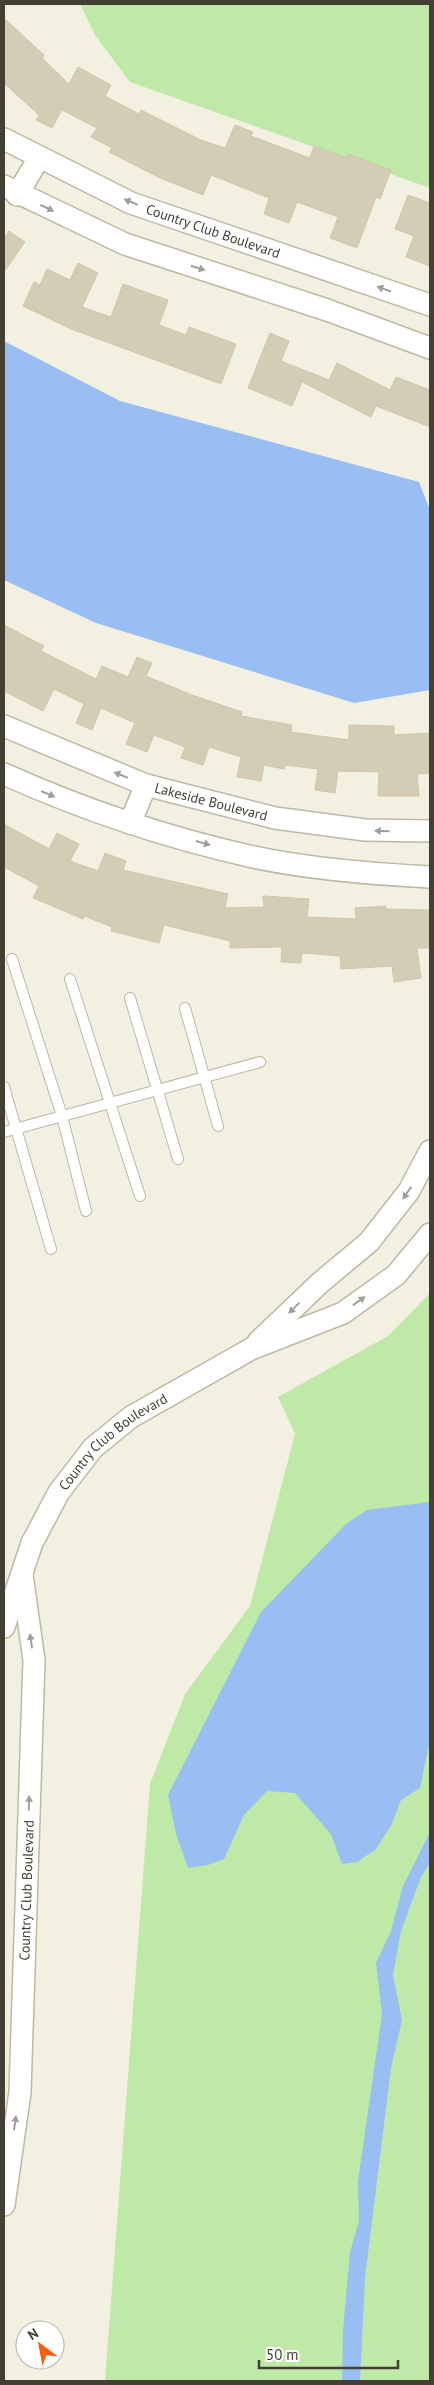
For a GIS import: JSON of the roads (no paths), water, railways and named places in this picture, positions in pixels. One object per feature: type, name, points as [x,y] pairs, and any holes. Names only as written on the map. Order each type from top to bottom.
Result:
[{"type":"street","name":"Country Club Boulevard","points":[[4,139],[131,202],[430,305]]},
{"type":"street","points":[[39,158],[11,191],[125,244],[327,310],[430,348]]},
{"type":"street","name":"Lakeside Boulevard","points":[[4,726],[146,785],[275,818],[365,830],[430,831]]},
{"type":"street","points":[[4,774],[54,796],[130,823],[250,856],[367,874],[430,877]]},
{"type":"street","points":[[130,823],[146,785]]},
{"type":"street","name":"Country Club Boulevard","points":[[251,1349],[321,1282],[370,1242],[409,1191],[430,1150]]},
{"type":"street","name":"Country Club Boulevard","points":[[4,1627],[32,1543],[59,1492],[93,1448],[130,1417],[251,1349],[343,1313],[396,1274],[430,1234]]},
{"type":"street","name":"Country Club Boulevard","points":[[4,2206],[20,2092],[34,1660],[22,1575]]},
{"type":"lane","points":[[12,959],[62,1116],[86,1211]]},
{"type":"lane","points":[[70,978],[112,1102],[140,1196]]},
{"type":"lane","points":[[130,998],[178,1159]]},
{"type":"lane","points":[[185,1008],[206,1077],[218,1126]]},
{"type":"lane","points":[[4,1132],[260,1062]]},
{"type":"lane","points":[[4,1087],[52,1250]]},
{"type":"water","points":[[4,341],[120,401],[419,482],[430,510],[430,690],[354,703],[96,623],[4,580]]},
{"type":"water","points":[[430,1502],[430,1740],[420,1788],[401,1800],[392,1824],[376,1849],[357,1862],[342,1864],[331,1834],[295,1793],[267,1791],[244,1815],[224,1859],[208,1865],[188,1868],[176,1834],[168,1795],[261,1612],[347,1523],[367,1510]]},
{"type":"water","points":[[430,1832],[430,1863],[421,1877],[401,1931],[393,1975],[402,2020],[391,2068],[365,2278],[360,2381],[342,2381],[343,2330],[350,2252],[359,2221],[358,2181],[382,2014],[376,1963],[391,1931],[403,1886]]}]
